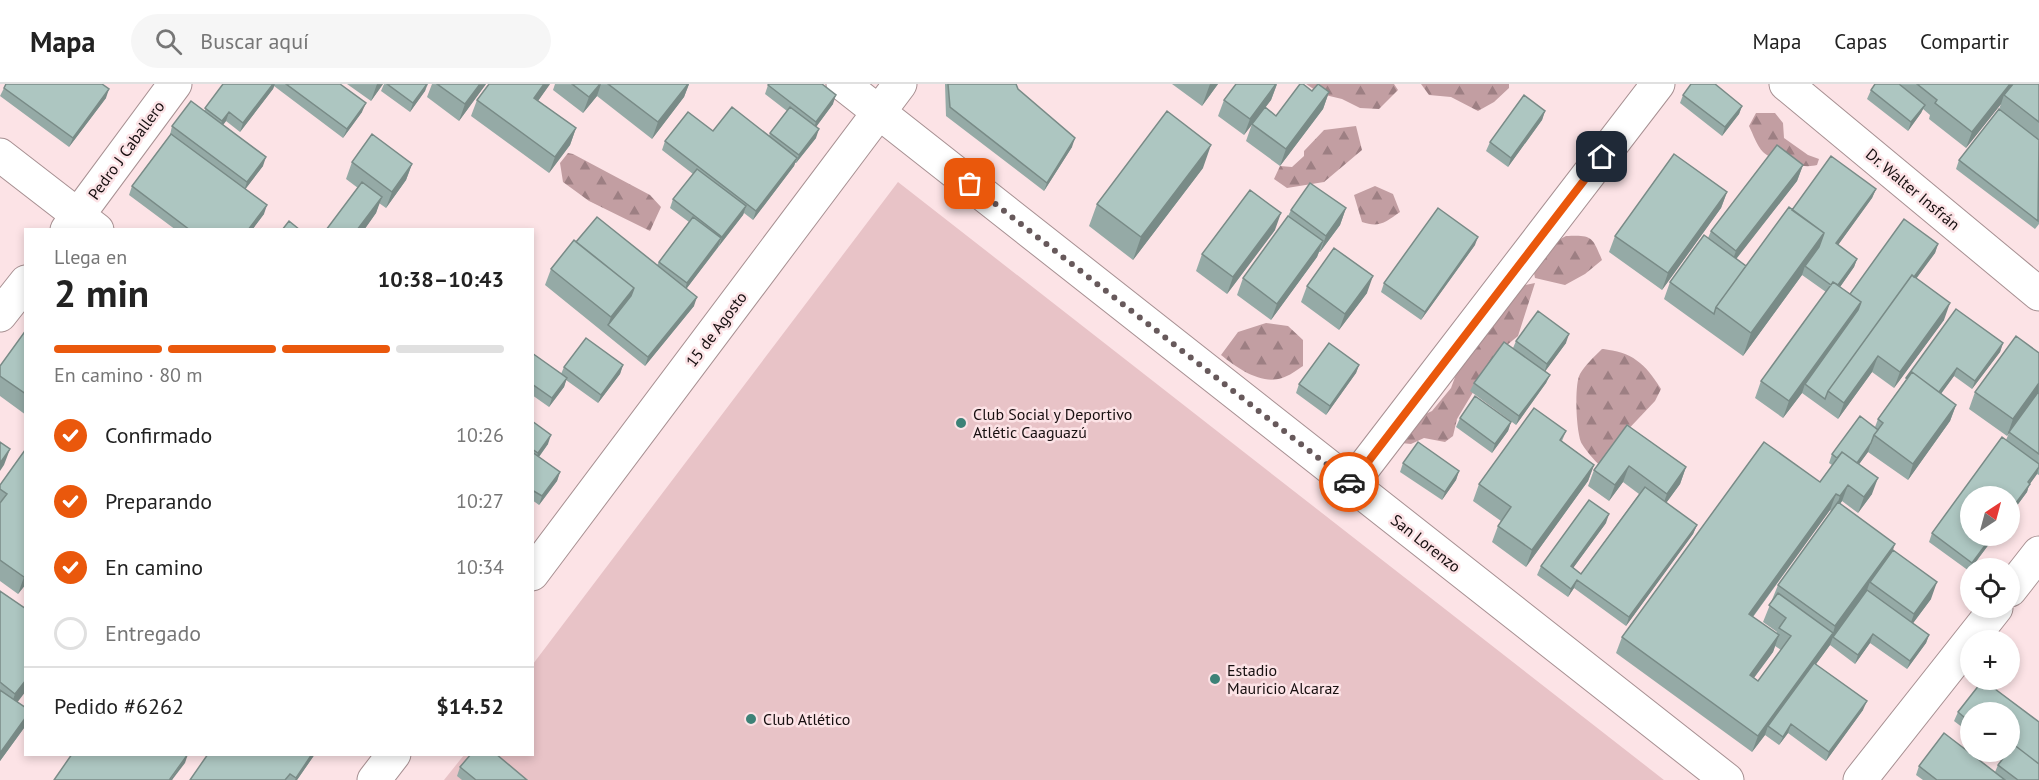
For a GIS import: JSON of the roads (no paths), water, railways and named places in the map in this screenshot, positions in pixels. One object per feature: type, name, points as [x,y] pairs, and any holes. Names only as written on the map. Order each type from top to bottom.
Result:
[{"type":"street","name":"Pedro J Caballero","points":[[81,225],[175,84]]},
{"type":"street","name":"San Lorenzo","points":[[843,84],[1727,780]]},
{"type":"street","name":"15 de Agosto","points":[[536,563],[900,84]]},
{"type":"street","points":[[1351,484],[1658,84]]},
{"type":"street","name":"Dr. Walter Insfrán","points":[[1786,84],[2039,294]]},
{"type":"street","points":[[0,155],[81,225]]},
{"type":"street","points":[[0,315],[24,285]]},
{"type":"street","points":[[2020,577],[2039,553]]},
{"type":"street","points":[[1860,780],[1988,618]]},
{"type":"street","points":[[375,780],[393,756]]},
{"type":"place","name":"Club Social y Deportivo Atlétic Caaguazú","points":[[961,423]]},
{"type":"place","name":"Estadio Mauricio Alcaraz","points":[[1215,679]]},
{"type":"place","name":"Club Atlético","points":[[751,719]]}]
